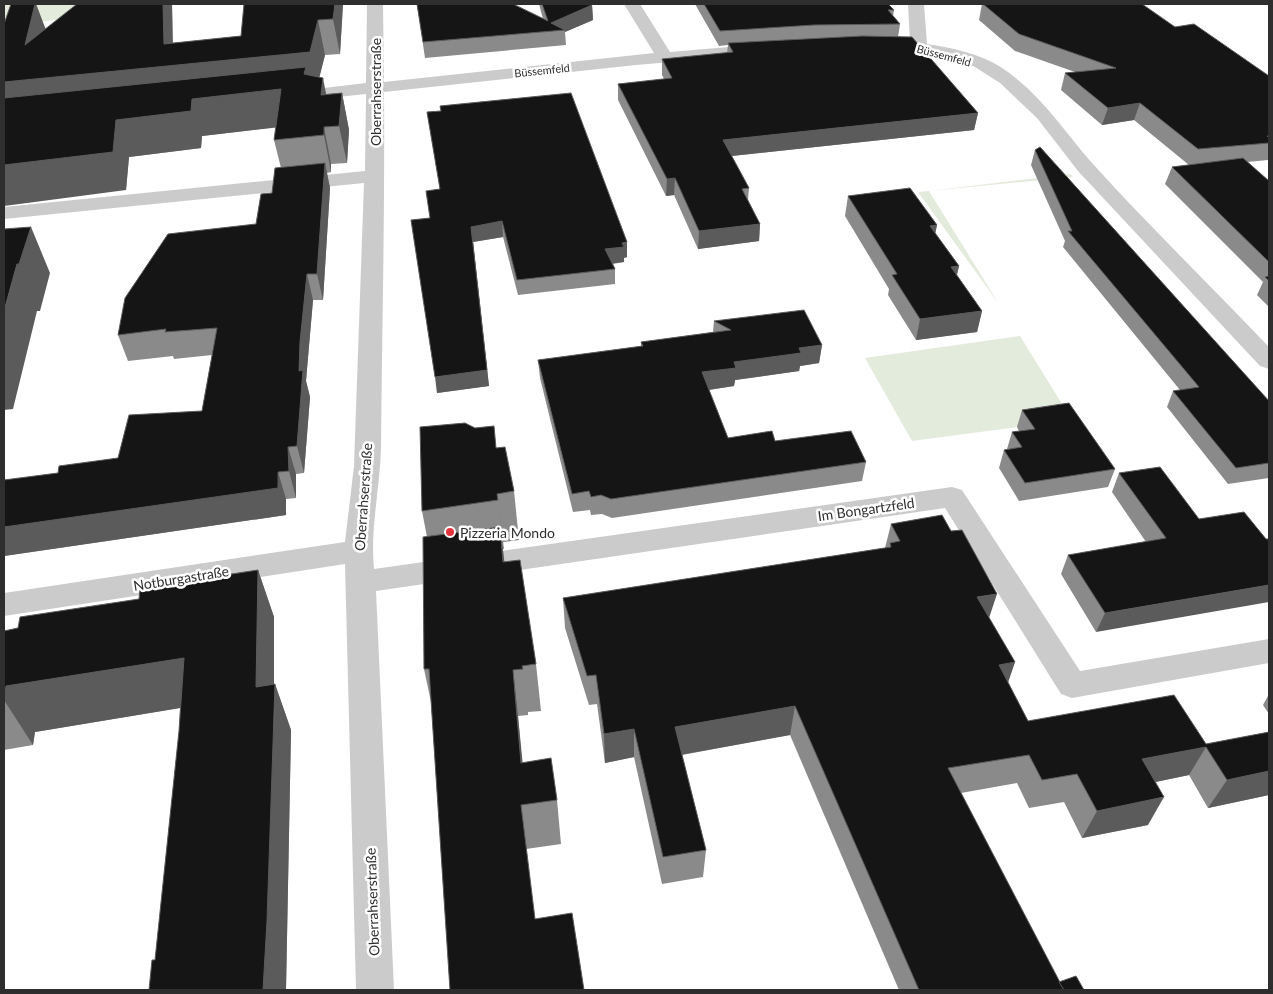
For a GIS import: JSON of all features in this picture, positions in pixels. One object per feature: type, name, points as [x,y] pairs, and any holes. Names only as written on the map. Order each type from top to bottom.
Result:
[{"type":"street","name":"Oberrahserstraße","points":[[375,4],[374,176],[367,466],[358,551],[361,582],[375,990]]},
{"type":"street","points":[[632,4],[665,57]]},
{"type":"street","points":[[916,4],[919,47]]},
{"type":"street","name":"Büssemfeld","points":[[866,45],[919,47],[962,58],[991,69],[1014,86],[1066,140],[1085,167],[1269,361]]},
{"type":"street","name":"Büssemfeld","points":[[277,98],[665,57],[781,49]]},
{"type":"street","points":[[4,213],[374,176]]},
{"type":"street","name":"Im Bongartzfeld","points":[[361,582],[952,496],[1072,685],[1269,651]]},
{"type":"street","name":"Notburgastraße","points":[[4,604],[358,551]]},
{"type":"green space","points":[[4,4],[110,4],[108,14],[4,26]]},
{"type":"green space","points":[[1071,174],[1073,177],[929,191]]},
{"type":"green space","points":[[929,191],[999,304],[918,192]]},
{"type":"green space","points":[[1020,336],[1072,420],[912,441],[865,358]]},
{"type":"building","points":[[11,4],[35,4],[25,45],[77,4],[163,4],[164,44],[241,36],[244,4],[335,4],[333,19],[318,20],[310,52],[4,82],[4,24]]},
{"type":"building","points":[[417,4],[513,4],[548,21],[542,4],[592,5],[551,23],[565,30],[423,42]]},
{"type":"building","points":[[704,4],[888,4],[894,10],[888,10],[900,24],[814,25],[720,31]]},
{"type":"building","points":[[983,4],[1142,4],[1175,27],[1194,24],[1269,76],[1269,136],[1267,136],[1269,143],[1198,149],[1140,103],[1108,108],[1065,73],[1116,68],[1019,34]]},
{"type":"building","points":[[862,36],[912,37],[978,113],[723,140],[749,188],[742,189],[760,224],[699,231],[675,178],[667,179],[618,84],[672,78],[662,59],[733,52],[728,43]]},
{"type":"building","points":[[306,67],[304,74],[323,78],[321,95],[342,93],[339,126],[324,127],[324,135],[274,140],[281,89],[192,99],[191,111],[116,120],[113,152],[4,165],[4,98]]},
{"type":"building","points":[[571,93],[627,242],[622,243],[624,247],[605,249],[615,269],[517,280],[502,221],[471,227],[487,370],[435,377],[411,220],[430,218],[426,191],[440,189],[427,112],[441,111],[440,106]]},
{"type":"building","points":[[1040,147],[1269,401],[1269,463],[1236,468],[1173,391],[1199,387],[1068,231],[1072,231],[1035,150]]},
{"type":"building","points":[[1243,158],[1269,181],[1269,262],[1172,167]]},
{"type":"building","points":[[325,163],[317,274],[307,274],[300,342],[299,371],[303,370],[297,446],[288,447],[289,471],[278,472],[278,488],[4,527],[4,480],[58,473],[59,466],[118,458],[129,415],[202,411],[217,328],[165,332],[166,329],[118,335],[125,298],[168,234],[256,224],[261,194],[272,193],[275,168]]},
{"type":"building","points":[[910,188],[937,225],[930,226],[959,266],[951,267],[982,311],[920,319],[892,275],[897,274],[848,196]]},
{"type":"building","points":[[31,227],[19,264],[17,264],[4,311],[4,229]]},
{"type":"building","points":[[804,310],[822,345],[799,348],[801,353],[734,362],[736,368],[702,372],[728,438],[772,431],[775,441],[851,431],[866,462],[611,499],[601,495],[591,497],[589,491],[572,494],[538,360],[643,346],[641,342],[731,330],[714,321]]},
{"type":"building","points":[[1069,403],[1115,469],[1025,483],[1004,450],[1022,447],[1012,432],[1035,429],[1022,410]]},
{"type":"building","points":[[465,423],[475,428],[494,426],[496,448],[505,447],[514,491],[497,494],[498,500],[422,511],[420,427]]},
{"type":"building","points":[[1160,467],[1199,519],[1244,512],[1266,539],[1269,539],[1269,585],[1105,613],[1068,555],[1166,538],[1119,473]]},
{"type":"building","points":[[942,515],[951,531],[962,530],[997,594],[977,597],[1015,662],[999,665],[1028,721],[1174,695],[1206,744],[1269,732],[1269,771],[1227,780],[1206,747],[1142,759],[1164,797],[1097,811],[1077,774],[1042,780],[1029,755],[948,768],[1064,990],[919,990],[795,706],[675,727],[706,850],[663,857],[634,729],[604,734],[596,675],[587,676],[563,598],[891,547],[890,543],[900,541],[891,524]]},
{"type":"building","points":[[500,527],[503,562],[520,560],[536,664],[522,666],[523,669],[513,670],[521,763],[551,758],[557,800],[521,805],[535,919],[572,913],[584,990],[450,990],[429,669],[424,669],[423,537]]},
{"type":"building","points":[[258,570],[256,687],[275,684],[263,990],[149,990],[152,960],[155,960],[179,731],[184,658],[6,686],[4,699],[4,631],[18,628],[20,617],[139,599],[140,588]]},
{"type":"building","points":[[1076,976],[1084,990],[1064,990],[1059,982]]},
{"type":"place","name":"Pizzeria Mondo","points":[[450,532]]}]
